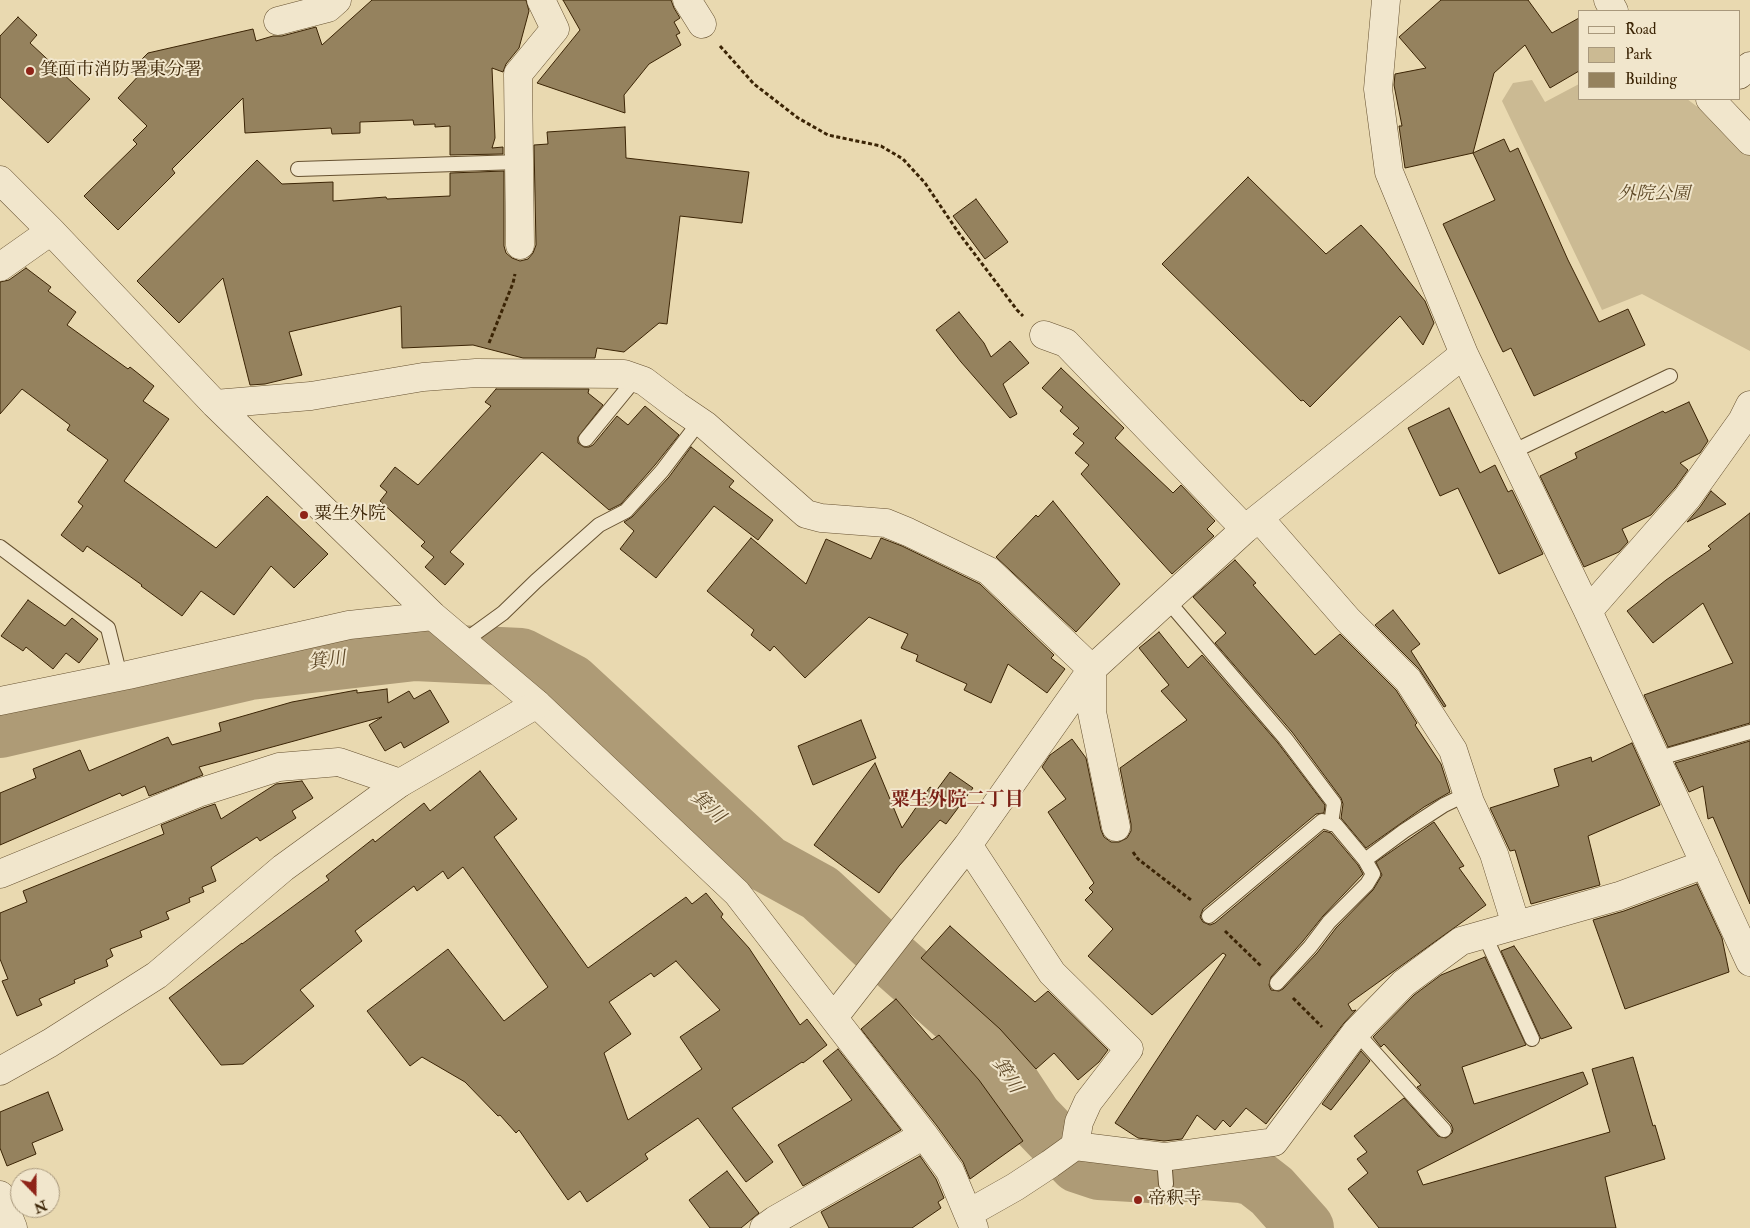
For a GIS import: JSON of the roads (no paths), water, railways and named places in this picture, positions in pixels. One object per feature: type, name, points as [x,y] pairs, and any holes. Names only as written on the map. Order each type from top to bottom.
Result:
[{"type":"street","points":[[278,20],[328,8],[337,0]]},
{"type":"street","points":[[520,245],[518,74],[555,28],[541,0]]},
{"type":"street","points":[[687,0],[702,24]]},
{"type":"street","points":[[1386,0],[1378,89],[1389,172],[1464,354],[1588,611],[1750,962]]},
{"type":"street","points":[[1740,74],[1750,66]]},
{"type":"street","points":[[1711,100],[1750,141]]},
{"type":"street","points":[[0,180],[214,404],[433,616],[537,704],[737,893],[834,1017],[950,1171],[971,1220],[1074,1147],[1164,1157],[1274,1142],[1350,1040],[1404,983],[1461,941],[1619,896],[1705,864]]},
{"type":"street","points":[[0,267],[51,232]]},
{"type":"street","points":[[1044,335],[1066,343],[1252,523],[1408,680],[1453,750],[1470,802],[1494,854],[1516,925]]},
{"type":"street","points":[[834,1017],[968,845],[1092,670],[1252,523],[1464,354]]},
{"type":"street","points":[[214,404],[311,396],[423,377],[476,373],[624,374],[644,381],[700,421],[806,514],[821,518],[886,523],[989,571],[1092,670],[1092,712],[1116,827]]},
{"type":"street","points":[[1588,611],[1687,498],[1750,406]]},
{"type":"street","points":[[0,701],[349,625],[433,616]]},
{"type":"street","points":[[0,1072],[50,1043],[157,975],[283,868],[400,783],[537,704]]},
{"type":"street","points":[[0,874],[198,793],[279,767],[339,762],[400,783]]},
{"type":"street","points":[[968,845],[1052,974],[1129,1049],[1088,1102],[1079,1122],[1074,1147]]},
{"type":"street","points":[[764,1228],[924,1135]]},
{"type":"street","points":[[0,1195],[14,1228]]},
{"type":"lane","points":[[298,169],[519,162]]},
{"type":"lane","points":[[1512,452],[1670,376]]},
{"type":"lane","points":[[586,439],[636,378]]},
{"type":"lane","points":[[466,645],[599,525],[626,511],[662,471],[700,421]]},
{"type":"lane","points":[[0,547],[108,628],[120,676]]},
{"type":"lane","points":[[1167,600],[1286,738],[1334,803],[1331,824]]},
{"type":"lane","points":[[1656,759],[1750,732]]},
{"type":"lane","points":[[1365,860],[1444,804],[1467,794]]},
{"type":"lane","points":[[1210,916],[1322,821],[1336,825],[1365,860],[1373,874],[1367,884],[1329,922],[1310,947],[1277,983]]},
{"type":"lane","points":[[1484,934],[1532,1040]]},
{"type":"lane","points":[[1350,1040],[1444,1130]]},
{"type":"lane","points":[[1164,1157],[1166,1184]]},
{"type":"waterway","name":"箕川","points":[[0,729],[250,671],[415,652],[521,657],[571,683],[767,864],[820,893],[981,1038],[1033,1117],[1078,1164],[1099,1171],[1167,1175],[1204,1171],[1242,1174],[1254,1177],[1272,1191],[1305,1228]]},
{"type":"place","name":"箕面市消防署東分署","points":[[30,71]]},
{"type":"place","name":"粟生外院","points":[[304,515]]},
{"type":"place","name":"帝釈寺","points":[[1138,1200]]},
{"type":"district","name":"粟生外院二丁目","points":[[957,801]]},
{"type":"park label","name":"外院公園","points":[[1654,195]]}]
